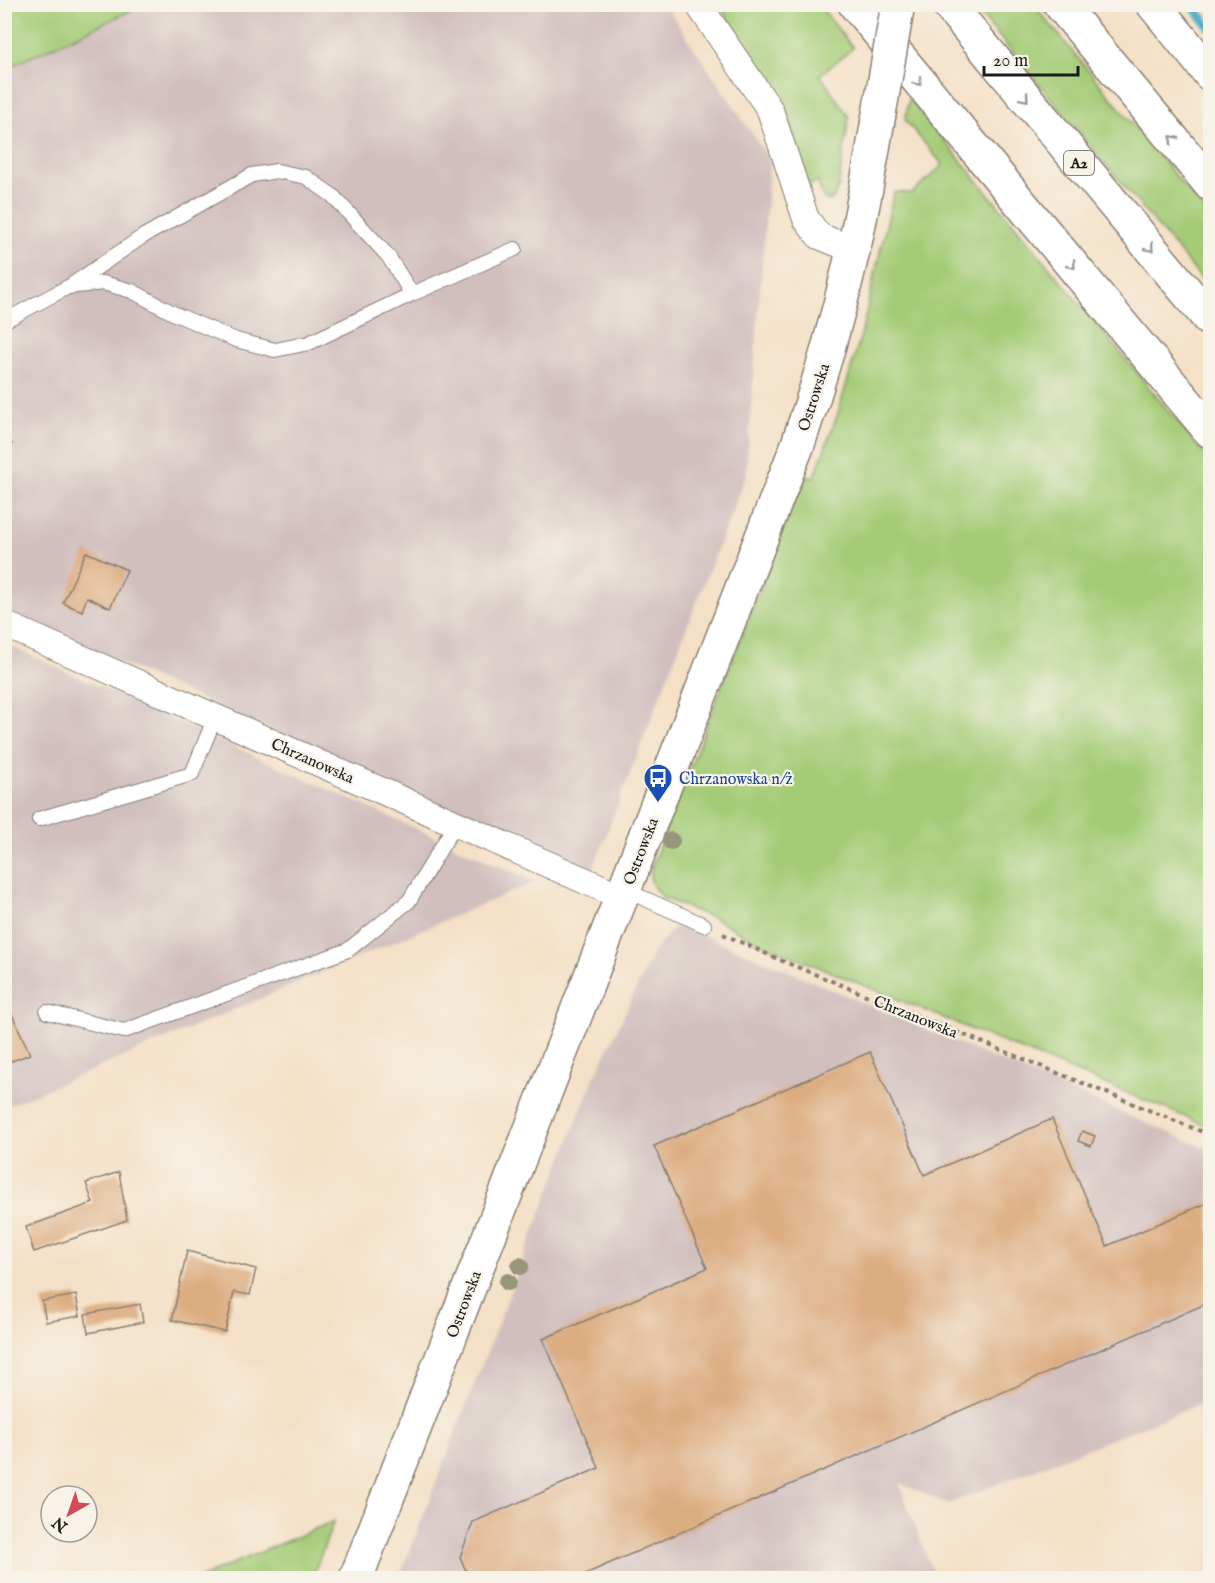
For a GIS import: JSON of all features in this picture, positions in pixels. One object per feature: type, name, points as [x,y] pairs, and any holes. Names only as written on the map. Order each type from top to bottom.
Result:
[{"type":"main road","points":[[855,4],[1210,432]]},
{"type":"main road","name":"Ostrowska","points":[[356,1578],[813,401],[854,250],[898,4]]},
{"type":"main road","name":"A2","points":[[948,4],[1210,320]]},
{"type":"main road","points":[[1060,4],[1210,184]]},
{"type":"main road","points":[[1153,4],[1210,74]]},
{"type":"street","points":[[698,4],[770,110],[806,219],[819,236],[854,250]]},
{"type":"street","name":"Chrzanowska","points":[[4,624],[456,823],[623,893]]},
{"type":"lane","points":[[4,321],[69,287],[142,237],[252,175],[277,171],[306,177],[333,196],[388,256],[412,294]]},
{"type":"lane","points":[[69,287],[103,283],[132,291],[175,314],[236,340],[275,350],[309,343],[412,294],[515,249]]},
{"type":"lane","points":[[39,819],[192,774],[215,717]]},
{"type":"lane","points":[[47,1012],[124,1031],[348,951],[409,901],[456,823]]},
{"type":"lane","name":"Chrzanowska","points":[[623,893],[704,925]]},
{"type":"path","name":"Chrzanowska","points":[[704,925],[780,960],[1210,1135]]},
{"type":"shaded area","points":[[143,5],[665,5],[770,160],[746,475],[591,874],[5,611],[4,69]]},
{"type":"shaded area","points":[[5,644],[535,882],[5,1107]]},
{"type":"shaded area","points":[[677,924],[1210,1150],[1210,1400],[948,1504],[899,1483],[935,1578],[399,1578],[590,1087],[654,951]]},
{"type":"green space","points":[[5,4],[143,4],[143,5],[5,69]]},
{"type":"green space","points":[[719,5],[819,5],[853,48],[820,75],[849,117],[838,188],[833,199],[828,201],[823,197],[818,182],[807,186],[789,117]]},
{"type":"green space","points":[[973,5],[1034,5],[1210,217],[1210,289]]},
{"type":"green space","points":[[909,98],[1210,461],[1210,1127],[758,942],[716,919],[663,898],[654,888],[650,878],[652,865],[799,489],[807,476],[814,478],[838,413],[861,335],[894,192],[912,193],[943,165],[905,120]]},
{"type":"green space","points":[[334,1521],[312,1578],[199,1578]]},
{"type":"building","points":[[4,436],[12,444],[4,450]]},
{"type":"building","points":[[86,552],[127,570],[110,608],[87,597],[82,611],[63,603]]},
{"type":"building","points":[[4,997],[30,1054],[4,1064]]},
{"type":"building","points":[[870,1052],[924,1175],[1052,1119],[1107,1246],[1209,1202],[1210,1302],[576,1578],[469,1578],[460,1557],[473,1522],[599,1468],[543,1339],[707,1268],[654,1146]]},
{"type":"building","points":[[1082,1131],[1095,1136],[1091,1146],[1078,1141]]},
{"type":"building","points":[[119,1172],[127,1220],[34,1252],[26,1227],[93,1203],[86,1183]]},
{"type":"building","points":[[187,1251],[256,1269],[250,1295],[234,1292],[225,1332],[172,1320]]},
{"type":"building","points":[[76,1295],[80,1316],[46,1322],[42,1301]]},
{"type":"building","points":[[140,1304],[143,1322],[88,1333],[85,1314]]},
{"type":"waterway","points":[[1191,4],[1210,28]]},
{"type":"place","name":"Chrzanowska n/ż","points":[[658,804]]}]
